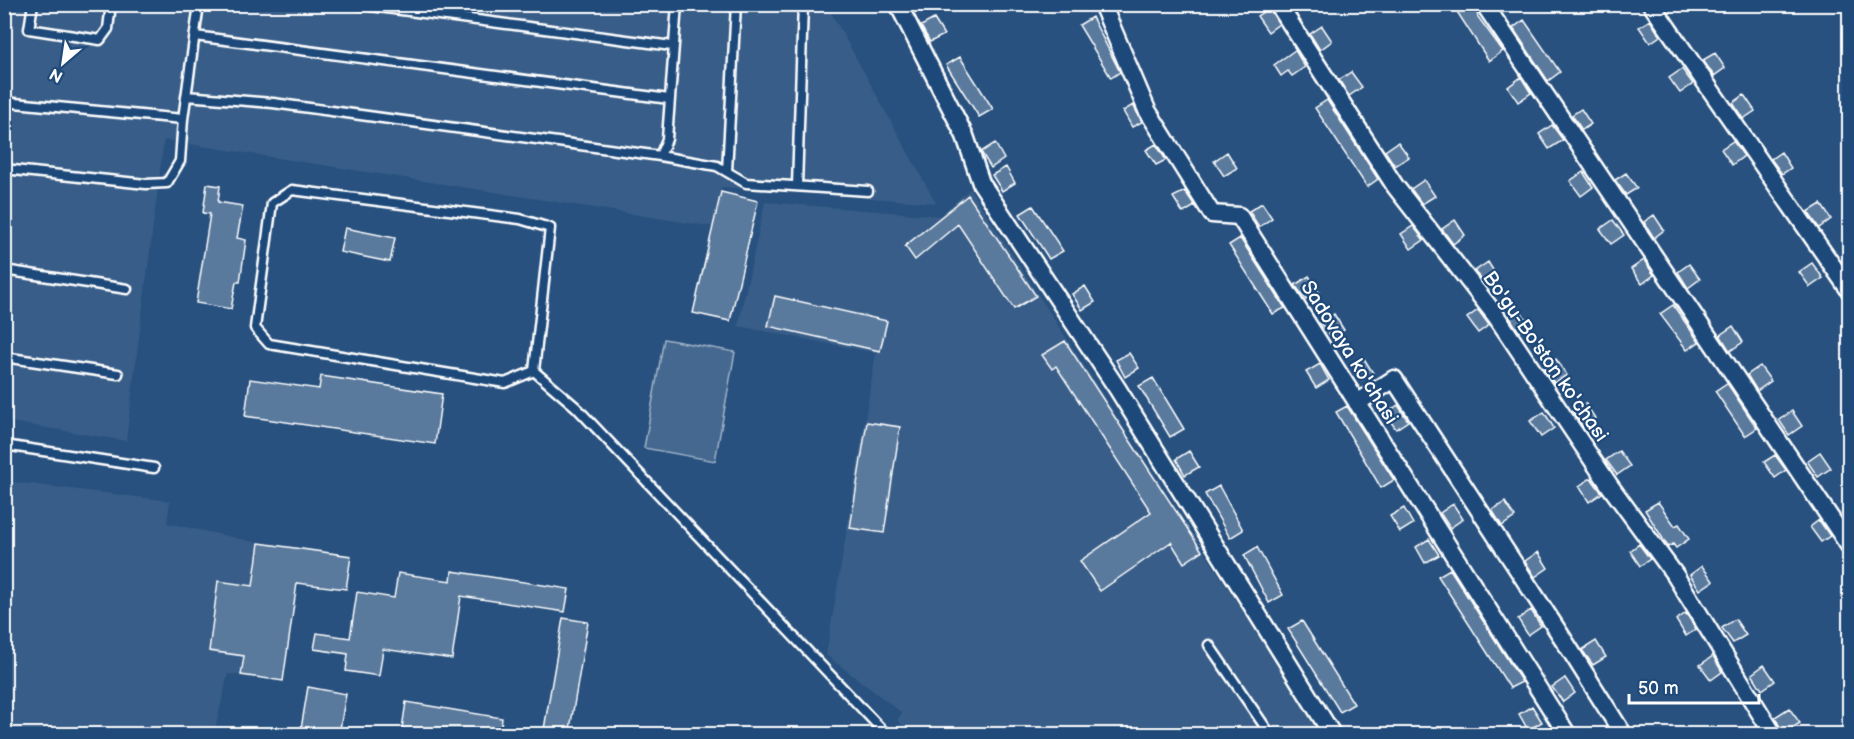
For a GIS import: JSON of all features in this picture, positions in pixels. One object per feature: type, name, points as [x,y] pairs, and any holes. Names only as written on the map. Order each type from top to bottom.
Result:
[{"type":"street","points":[[897,4],[965,136],[981,183],[1117,388],[1332,735]]},
{"type":"street","name":"Sadovaya ko'chasi","points":[[1102,4],[1147,110],[1212,214],[1239,216],[1567,735]]},
{"type":"street","name":"Bo'gu-Bo'ston ko'chasi","points":[[1278,4],[1395,186],[1496,316],[1610,486],[1675,575],[1773,735]]},
{"type":"street","points":[[1484,4],[1850,547]]},
{"type":"street","points":[[1651,4],[1850,291]]},
{"type":"street","points":[[1358,403],[1394,379],[1568,645],[1623,735]]},
{"type":"lane","points":[[33,4],[29,29],[100,40],[108,29],[111,4]]},
{"type":"lane","points":[[4,169],[146,184],[167,183],[180,161],[183,119],[199,4]]},
{"type":"lane","points":[[356,4],[672,46]]},
{"type":"lane","points":[[660,156],[667,139],[672,46],[677,4]]},
{"type":"lane","points":[[727,171],[736,4]]},
{"type":"lane","points":[[796,186],[803,4]]},
{"type":"lane","points":[[195,36],[669,99]]},
{"type":"lane","points":[[186,96],[273,103],[660,156],[717,166],[746,183],[868,191]]},
{"type":"lane","points":[[4,102],[183,119]]},
{"type":"lane","points":[[292,190],[520,219],[550,228],[534,371],[505,384],[269,344],[255,328],[272,204],[292,190]]},
{"type":"lane","points":[[4,270],[127,290]]},
{"type":"lane","points":[[4,357],[118,374]]},
{"type":"lane","points":[[534,371],[576,407],[886,735]]},
{"type":"lane","points":[[4,445],[154,468]]},
{"type":"lane","points":[[1209,645],[1270,735]]},
{"type":"shaded area","points":[[4,5],[827,5],[936,203],[721,187],[714,227],[164,140],[126,441],[5,421]]},
{"type":"shaded area","points":[[970,189],[1322,734],[911,734],[897,720],[902,713],[826,655],[876,353],[738,326],[765,202],[940,216]]},
{"type":"shaded area","points":[[664,339],[735,352],[715,461],[644,448]]},
{"type":"shaded area","points":[[5,481],[170,501],[167,523],[259,543],[241,675],[228,674],[214,734],[5,734]]},
{"type":"building","points":[[1452,4],[1474,4],[1478,17],[1503,51],[1489,61]]},
{"type":"building","points":[[1269,8],[1279,24],[1268,32],[1257,16]]},
{"type":"building","points":[[1092,17],[1120,72],[1111,78],[1079,25]]},
{"type":"building","points":[[934,19],[944,35],[930,42],[921,26]]},
{"type":"building","points":[[1524,20],[1560,72],[1548,81],[1513,28]]},
{"type":"building","points":[[1650,20],[1660,36],[1650,43],[1639,27]]},
{"type":"building","points":[[1322,26],[1332,41],[1320,50],[1310,34]]},
{"type":"building","points":[[1295,50],[1305,67],[1292,76],[1288,71],[1281,76],[1274,65]]},
{"type":"building","points":[[1715,53],[1725,68],[1714,76],[1703,60]]},
{"type":"building","points":[[960,57],[993,109],[979,117],[946,65]]},
{"type":"building","points":[[1682,69],[1693,84],[1680,93],[1669,78]]},
{"type":"building","points":[[1351,72],[1362,87],[1349,96],[1339,80]]},
{"type":"building","points":[[1521,77],[1531,93],[1518,102],[1508,87]]},
{"type":"building","points":[[1744,95],[1755,111],[1743,119],[1733,103]]},
{"type":"building","points":[[1327,100],[1378,179],[1367,187],[1315,108]]},
{"type":"building","points":[[1133,105],[1142,122],[1132,127],[1123,111]]},
{"type":"building","points":[[1581,109],[1591,124],[1582,130],[1572,115]]},
{"type":"building","points":[[1552,125],[1563,140],[1549,149],[1539,134]]},
{"type":"building","points":[[1733,141],[1744,156],[1732,165],[1721,149]]},
{"type":"building","points":[[1398,142],[1409,157],[1395,166],[1385,151]]},
{"type":"building","points":[[995,143],[1004,159],[991,168],[981,152]]},
{"type":"building","points":[[1156,144],[1166,160],[1156,165],[1146,150]]},
{"type":"building","points":[[1227,152],[1237,168],[1224,176],[1214,161]]},
{"type":"building","points":[[1781,152],[1791,168],[1782,174],[1771,159]]},
{"type":"building","points":[[1006,167],[1015,183],[1002,191],[992,175]]},
{"type":"building","points":[[1583,172],[1593,187],[1581,196],[1570,181]]},
{"type":"building","points":[[1626,173],[1637,188],[1626,195],[1615,180]]},
{"type":"building","points":[[1424,180],[1435,196],[1422,204],[1411,189]]},
{"type":"building","points":[[207,184],[220,186],[218,202],[243,206],[237,238],[246,240],[240,282],[236,282],[231,309],[196,303],[210,214],[203,213]]},
{"type":"building","points":[[1185,191],[1195,206],[1183,213],[1173,197]]},
{"type":"building","points":[[721,192],[758,201],[730,321],[693,313]]},
{"type":"building","points":[[968,195],[1036,296],[1014,309],[958,224],[915,260],[905,246]]},
{"type":"building","points":[[1262,203],[1272,218],[1259,227],[1249,211]]},
{"type":"building","points":[[1821,204],[1831,219],[1819,228],[1808,212]]},
{"type":"building","points":[[1033,206],[1063,251],[1049,259],[1020,214]]},
{"type":"building","points":[[1654,215],[1664,230],[1654,238],[1644,222]]},
{"type":"building","points":[[1455,220],[1465,235],[1453,244],[1442,229]]},
{"type":"building","points":[[1613,220],[1624,235],[1611,244],[1600,229]]},
{"type":"building","points":[[1413,226],[1424,240],[1411,249],[1401,234]]},
{"type":"building","points":[[345,228],[395,238],[390,262],[340,252]]},
{"type":"building","points":[[1240,238],[1285,308],[1273,314],[1229,245]]},
{"type":"building","points":[[1644,260],[1654,275],[1642,284],[1631,269]]},
{"type":"building","points":[[1488,262],[1498,278],[1486,286],[1475,271]]},
{"type":"building","points":[[1812,263],[1823,278],[1810,287],[1799,272]]},
{"type":"building","points":[[1689,264],[1700,279],[1688,288],[1678,272]]},
{"type":"building","points":[[1309,276],[1319,292],[1306,300],[1295,285]]},
{"type":"building","points":[[1085,286],[1095,302],[1082,310],[1072,294]]},
{"type":"building","points":[[775,296],[887,321],[880,351],[768,326]]},
{"type":"building","points":[[1673,305],[1699,342],[1687,350],[1660,314]]},
{"type":"building","points":[[1519,309],[1530,324],[1519,332],[1509,316]]},
{"type":"building","points":[[1478,310],[1489,325],[1478,333],[1467,318]]},
{"type":"building","points":[[1334,314],[1344,330],[1332,337],[1320,323]]},
{"type":"building","points":[[1733,326],[1743,342],[1730,351],[1720,335]]},
{"type":"building","points":[[1065,341],[1202,551],[1184,563],[1171,542],[1100,591],[1080,561],[1151,512],[1056,366],[1052,369],[1042,355]]},
{"type":"building","points":[[1129,353],[1139,368],[1125,377],[1116,360]]},
{"type":"building","points":[[1363,357],[1373,373],[1362,380],[1351,365]]},
{"type":"building","points":[[1556,359],[1567,375],[1554,383],[1544,368]]},
{"type":"building","points":[[1320,364],[1329,380],[1316,388],[1306,372]]},
{"type":"building","points":[[1760,366],[1771,381],[1757,391],[1747,375]]},
{"type":"building","points":[[321,376],[442,394],[435,444],[245,416],[250,379],[319,389]]},
{"type":"building","points":[[1153,378],[1184,429],[1170,437],[1139,386]]},
{"type":"building","points":[[1727,383],[1757,428],[1745,436],[1715,391]]},
{"type":"building","points":[[1585,403],[1595,418],[1583,427],[1573,411]]},
{"type":"building","points":[[1398,405],[1408,421],[1396,429],[1385,414]]},
{"type":"building","points":[[1347,406],[1394,480],[1381,488],[1336,412]]},
{"type":"building","points":[[1792,411],[1802,426],[1789,435],[1779,420]]},
{"type":"building","points":[[1544,412],[1554,428],[1541,437],[1530,421]]},
{"type":"building","points":[[867,422],[900,427],[884,533],[850,528]]},
{"type":"building","points":[[1189,451],[1199,467],[1185,475],[1176,459]]},
{"type":"building","points":[[1619,451],[1630,466],[1617,475],[1606,460]]},
{"type":"building","points":[[1820,452],[1831,468],[1818,477],[1807,461]]},
{"type":"building","points":[[1775,455],[1786,470],[1775,478],[1764,462]]},
{"type":"building","points":[[1591,478],[1602,493],[1589,502],[1579,486]]},
{"type":"building","points":[[1219,486],[1243,530],[1230,538],[1205,494]]},
{"type":"building","points":[[1505,502],[1515,517],[1502,526],[1492,510]]},
{"type":"building","points":[[1658,502],[1675,526],[1679,524],[1689,539],[1676,548],[1673,544],[1668,547],[1645,510]]},
{"type":"building","points":[[1453,504],[1463,519],[1450,528],[1440,513]]},
{"type":"building","points":[[1404,508],[1413,524],[1400,532],[1390,516]]},
{"type":"building","points":[[1819,520],[1830,536],[1821,542],[1810,527]]},
{"type":"building","points":[[1429,539],[1439,555],[1425,563],[1416,547]]},
{"type":"building","points":[[259,543],[351,556],[346,589],[297,583],[283,681],[241,675],[244,656],[209,651],[218,581],[253,586]]},
{"type":"building","points":[[1639,544],[1650,559],[1640,566],[1630,551]]},
{"type":"building","points":[[1257,547],[1283,595],[1269,603],[1244,555]]},
{"type":"building","points":[[1538,552],[1548,568],[1535,577],[1525,561]]},
{"type":"building","points":[[1702,566],[1713,581],[1700,590],[1690,575]]},
{"type":"building","points":[[1450,569],[1522,682],[1510,688],[1438,576]]},
{"type":"building","points":[[452,571],[569,589],[565,612],[461,596],[452,659],[383,649],[379,676],[346,671],[348,654],[314,649],[317,633],[350,638],[357,592],[394,598],[398,573],[451,581]]},
{"type":"building","points":[[1531,610],[1541,626],[1528,635],[1518,619]]},
{"type":"building","points":[[1686,613],[1696,629],[1686,636],[1676,620]]},
{"type":"building","points":[[563,618],[588,622],[569,735],[543,735]]},
{"type":"building","points":[[1735,619],[1746,635],[1733,643],[1722,628]]},
{"type":"building","points":[[1302,621],[1354,704],[1340,712],[1288,629]]},
{"type":"building","points":[[1596,641],[1606,657],[1593,665],[1582,650]]},
{"type":"building","points":[[1713,656],[1722,672],[1711,680],[1700,665]]},
{"type":"building","points":[[1764,665],[1775,681],[1762,690],[1752,674]]},
{"type":"building","points":[[1565,678],[1575,693],[1563,702],[1552,687]]},
{"type":"building","points":[[308,687],[346,694],[339,735],[300,735]]},
{"type":"building","points":[[406,702],[502,718],[500,735],[401,735]]},
{"type":"building","points":[[1532,706],[1542,722],[1528,730],[1519,714]]},
{"type":"building","points":[[1789,708],[1800,723],[1783,734],[1775,717]]}]
